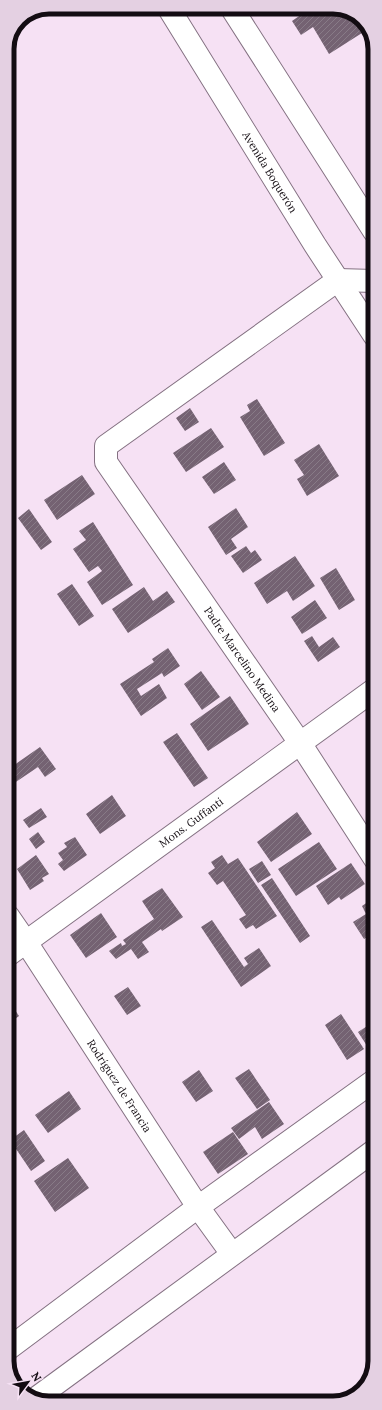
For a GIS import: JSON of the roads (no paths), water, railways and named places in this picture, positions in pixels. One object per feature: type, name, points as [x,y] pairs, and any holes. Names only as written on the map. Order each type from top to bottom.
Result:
[{"type":"street","name":"Avenida Boquerón","points":[[176,14],[338,280],[368,326]]},
{"type":"street","points":[[235,14],[368,222]]},
{"type":"street","points":[[338,280],[368,281]]},
{"type":"street","name":"Padre Marcelino Medina","points":[[338,280],[106,446],[106,462],[300,743],[368,848]]},
{"type":"street","name":"Mons. Guffanti","points":[[14,951],[368,694]]},
{"type":"street","name":"Rodríguez de Francia","points":[[14,925],[198,1207],[232,1254]]},
{"type":"street","points":[[14,1344],[198,1207],[368,1085]]},
{"type":"street","points":[[42,1395],[368,1155]]}]
